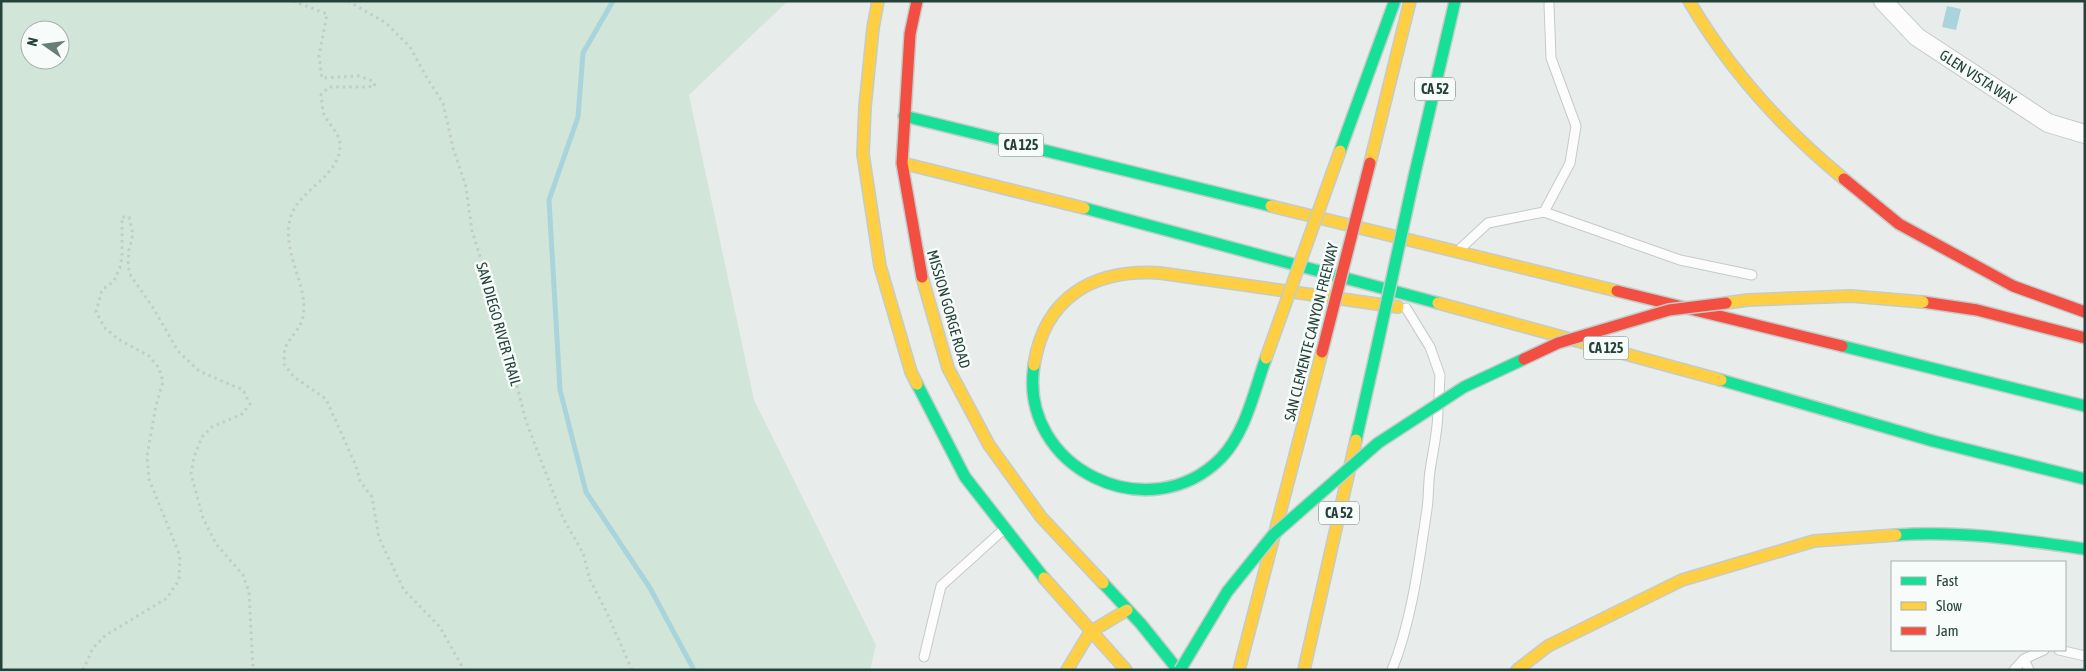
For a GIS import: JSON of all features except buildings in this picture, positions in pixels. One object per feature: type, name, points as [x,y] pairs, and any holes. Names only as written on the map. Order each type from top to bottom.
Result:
[{"type":"main road","points":[[878,1],[872,28],[863,154],[880,266],[911,372],[964,477],[1033,566],[1090,632],[1126,670]]},
{"type":"main road","name":"MISSION GORGE ROAD","points":[[917,1],[910,34],[900,115],[898,162],[918,265],[948,368],[989,445],[1041,517],[1141,624],[1179,670]]},
{"type":"main road","points":[[1395,1],[1340,152],[1266,358],[1235,440],[1215,465],[1186,482],[1156,489],[1122,488],[1091,478],[1064,457],[1045,432],[1036,410],[1032,378],[1037,347],[1051,320],[1067,299],[1090,283],[1117,274],[1137,271],[1160,273],[1406,308],[1521,325]]},
{"type":"main road","name":"SAN CLEMENTE CANYON FREEWAY","points":[[1239,670],[1322,352],[1410,1]]},
{"type":"main road","name":"CA 52","points":[[1304,670],[1455,1]]},
{"type":"main road","points":[[1689,1],[1706,30],[1751,88],[1790,132],[1829,167],[1899,224],[2013,286],[2085,312]]},
{"type":"main road","points":[[865,107],[880,111]]},
{"type":"main road","name":"CA 125","points":[[900,115],[2085,406]]},
{"type":"main road","points":[[863,154],[879,158]]},
{"type":"main road","name":"CA 125","points":[[898,162],[1135,221],[1688,370],[1933,441],[2085,479]]},
{"type":"main road","points":[[1179,670],[1227,592],[1274,535],[1378,443],[1464,388],[1558,343],[1669,310],[1748,300],[1851,296],[1923,302],[1977,310],[2085,338]]},
{"type":"main road","points":[[1517,670],[1548,646],[1682,580],[1814,541],[1917,533],[2019,539],[2085,549]]},
{"type":"main road","points":[[1067,670],[1090,632],[1127,610]]},
{"type":"street","name":"GLEN VISTA WAY","points":[[1883,1],[1917,37],[2040,118],[2048,123],[2085,134]]},
{"type":"lane","points":[[1544,212],[1570,163],[1576,126],[1551,58],[1549,4]]},
{"type":"lane","points":[[1457,252],[1488,223],[1544,212],[1680,260],[1752,275]]},
{"type":"lane","points":[[1392,670],[1406,623],[1427,508],[1430,472],[1438,428],[1440,375],[1430,347],[1406,308]]},
{"type":"lane","points":[[924,657],[941,586],[1004,529]]},
{"type":"lane","points":[[2014,670],[2024,659],[2042,651]]},
{"type":"lane","points":[[2063,651],[2085,656]]},
{"type":"lane","points":[[2024,659],[2029,670]]},
{"type":"path","points":[[292,1],[327,14],[318,56],[322,78],[358,76],[373,81],[376,86],[367,88],[329,87],[321,95],[324,113],[340,143],[334,165],[298,203],[291,216],[288,232],[291,257],[302,293],[304,315],[298,331],[285,347],[284,364],[294,377],[326,399],[356,466],[360,481],[372,497],[379,538],[404,590],[440,627],[464,670]]},
{"type":"path","name":"SAN DIEGO RIVER TRAIL","points":[[348,1],[386,22],[410,47],[443,103],[466,187],[472,231],[500,320],[526,421],[546,468],[563,518],[584,553],[590,580],[607,612],[632,670]]},
{"type":"path","points":[[83,670],[93,648],[106,635],[167,598],[179,580],[180,556],[148,479],[147,456],[156,405],[164,382],[159,368],[149,356],[118,339],[104,328],[96,312],[102,290],[114,281],[120,267],[122,256],[122,217],[128,217],[133,234],[128,266],[131,276],[152,306],[178,351],[200,371],[243,390],[250,404],[242,414],[212,427],[202,437],[194,457],[191,474],[203,518],[216,544],[243,575],[249,592],[253,670]]},
{"type":"green space","points":[[1,1],[788,1],[689,95],[754,400],[876,645],[870,670],[1,670]]},
{"type":"water","points":[[1947,6],[1961,9],[1956,30],[1942,27]]},
{"type":"waterway","points":[[613,1],[583,53],[578,117],[549,200],[560,390],[586,492],[650,588],[694,670]]},
{"type":"traffic: fast","points":[[1414,177],[1455,1]]},
{"type":"traffic: fast","points":[[1340,151],[1394,3]]},
{"type":"traffic: fast","points":[[904,116],[1271,206]]},
{"type":"traffic: fast","points":[[1375,356],[1414,177]]},
{"type":"traffic: fast","points":[[1084,208],[1438,303]]},
{"type":"traffic: fast","points":[[1842,346],[2085,406]]},
{"type":"traffic: fast","points":[[1356,440],[1375,356]]},
{"type":"traffic: fast","points":[[1034,365],[1034,402],[1046,433],[1067,459],[1094,478],[1126,488],[1159,489],[1192,479],[1221,458],[1230,448],[1243,424],[1266,358]]},
{"type":"traffic: fast","points":[[1180,670],[1227,592],[1273,535],[1378,443],[1464,387],[1524,359]]},
{"type":"traffic: fast","points":[[1721,380],[1933,441],[2085,479]]},
{"type":"traffic: fast","points":[[917,384],[965,477],[1044,578]]},
{"type":"traffic: fast","points":[[1896,535],[1967,535],[2015,539],[2085,549]]},
{"type":"traffic: fast","points":[[1103,583],[1141,624],[1178,670]]},
{"type":"traffic: slow","points":[[878,1],[873,28],[865,107],[863,154],[880,266],[911,372],[917,384]]},
{"type":"traffic: slow","points":[[1370,163],[1410,1]]},
{"type":"traffic: slow","points":[[1689,1],[1722,50],[1759,97],[1800,140],[1844,179]]},
{"type":"traffic: slow","points":[[1266,358],[1340,151]]},
{"type":"traffic: slow","points":[[902,163],[1084,208]]},
{"type":"traffic: slow","points":[[1271,206],[1617,291]]},
{"type":"traffic: slow","points":[[1034,365],[1040,341],[1049,321],[1061,305],[1076,292],[1094,282],[1114,276],[1136,273],[1160,273],[1398,307]]},
{"type":"traffic: slow","points":[[922,277],[948,368],[989,445],[1041,517],[1103,583]]},
{"type":"traffic: slow","points":[[1726,303],[1748,300],[1851,296],[1923,302]]},
{"type":"traffic: slow","points":[[1438,303],[1721,380]]},
{"type":"traffic: slow","points":[[1239,670],[1322,352]]},
{"type":"traffic: slow","points":[[1304,670],[1356,440]]},
{"type":"traffic: slow","points":[[1517,670],[1548,646],[1682,580],[1814,541],[1896,535]]},
{"type":"traffic: slow","points":[[1044,578],[1126,670]]},
{"type":"traffic: slow","points":[[1067,670],[1090,632],[1127,610]]},
{"type":"traffic: jam","points":[[917,1],[910,34],[902,163],[922,277]]},
{"type":"traffic: jam","points":[[1322,352],[1370,163]]},
{"type":"traffic: jam","points":[[1844,179],[1899,224],[2013,286],[2085,312]]},
{"type":"traffic: jam","points":[[1617,291],[1842,346]]},
{"type":"traffic: jam","points":[[1923,302],[1977,310],[2085,338]]},
{"type":"traffic: jam","points":[[1524,359],[1558,343],[1669,310],[1726,303]]}]
